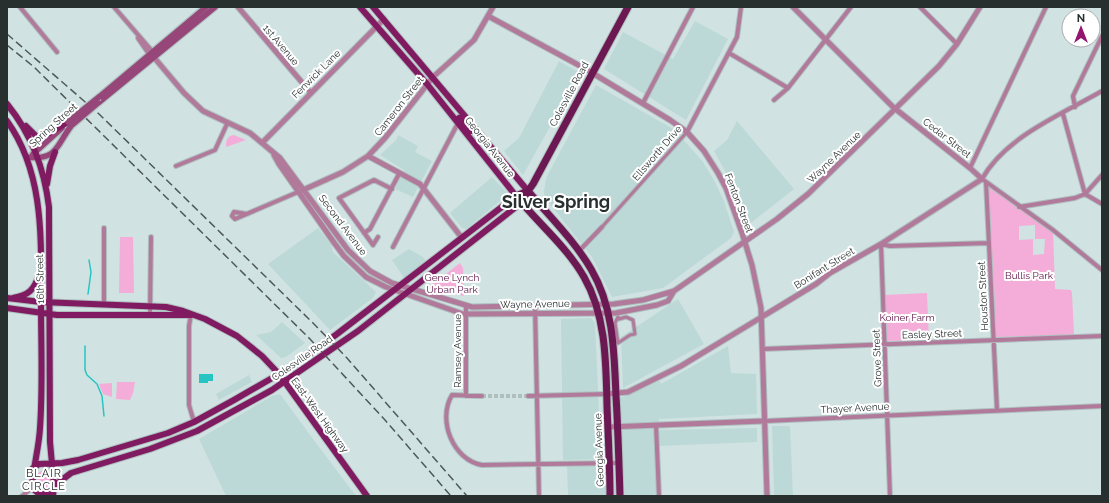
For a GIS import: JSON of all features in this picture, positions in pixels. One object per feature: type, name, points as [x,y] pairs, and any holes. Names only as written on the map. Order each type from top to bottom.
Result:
[{"type":"highway","name":"Colesville Road","points":[[516,196],[528,191],[628,7]]},
{"type":"highway","name":"Georgia Avenue","points":[[528,191],[579,251],[592,270],[606,304],[612,330],[618,426],[620,496]]},
{"type":"highway","name":"Georgia Avenue","points":[[516,196],[572,259],[588,283],[596,305],[604,350],[610,496]]},
{"type":"main road","name":"Spring Street","points":[[37,156],[70,124],[206,7]]},
{"type":"main road","name":"Spring Street","points":[[152,54],[215,7]]},
{"type":"main road","name":"Georgia Avenue","points":[[360,7],[427,84],[516,196]]},
{"type":"main road","name":"Georgia Avenue","points":[[373,7],[433,76],[476,130],[528,191]]},
{"type":"main road","name":"16th Street","points":[[7,104],[31,140],[47,192],[49,207],[50,442],[53,463]]},
{"type":"main road","points":[[447,109],[454,112],[470,131],[476,130]]},
{"type":"main road","points":[[14,113],[37,137],[43,137],[70,124]]},
{"type":"main road","name":"16th Street","points":[[7,121],[15,132],[27,157],[37,196],[41,269],[40,429],[33,468]]},
{"type":"main road","name":"Spring Street","points":[[27,157],[52,155],[70,124]]},
{"type":"main road","points":[[47,192],[50,166],[55,152]]},
{"type":"main road","name":"Colesville Road","points":[[54,486],[71,473],[150,449],[197,431],[285,382],[358,331],[521,203],[528,191]]},
{"type":"main road","name":"Colesville Road","points":[[53,463],[65,463],[118,449],[168,433],[194,422],[279,374],[337,334],[516,196]]},
{"type":"main road","points":[[7,298],[24,295],[32,291],[36,286],[41,269]]},
{"type":"main road","name":"East-West Highway","points":[[7,298],[41,302],[150,306],[183,311],[205,319],[247,343],[279,374],[367,496]]},
{"type":"main road","name":"East-West Highway","points":[[7,308],[41,314],[191,314]]},
{"type":"main road","points":[[53,463],[53,495],[34,492],[33,468],[39,464],[53,463]]},
{"type":"street","points":[[20,7],[57,52]]},
{"type":"street","name":"Second Avenue","points":[[114,7],[184,93],[198,106],[212,117],[250,134],[263,142],[274,153],[304,189],[359,262],[379,276],[400,285],[412,288]]},
{"type":"street","name":"1st Avenue","points":[[238,7],[311,93]]},
{"type":"street","name":"Cameron Street","points":[[298,192],[343,172],[368,156],[385,138],[433,76],[474,40],[493,7]]},
{"type":"street","points":[[643,103],[693,7]]},
{"type":"street","name":"Ellsworth Drive","points":[[579,251],[687,132],[737,37],[741,7]]},
{"type":"street","name":"Cedar Street","points":[[793,7],[896,109],[984,181],[1070,243],[1102,270]]},
{"type":"street","points":[[774,100],[788,88],[851,7]]},
{"type":"street","points":[[920,7],[957,44]]},
{"type":"street","name":"Wayne Avenue","points":[[412,288],[466,306],[596,305],[631,302],[674,291],[777,219],[808,194],[939,66],[957,44],[980,7]]},
{"type":"street","points":[[970,168],[1046,7]]},
{"type":"street","name":"Fenton Street","points":[[488,16],[592,73],[643,103],[687,132],[704,151],[726,188],[744,242],[758,292],[763,349],[766,496]]},
{"type":"street","name":"Fenwick Lane","points":[[263,142],[384,19]]},
{"type":"street","points":[[1075,107],[1073,96],[1102,36]]},
{"type":"street","points":[[729,53],[788,88]]},
{"type":"street","name":"Bonifant Street","points":[[528,396],[616,394],[628,392],[681,366],[830,273],[881,244],[984,181],[990,164],[1026,134],[1102,91]]},
{"type":"street","points":[[1063,114],[1085,194],[1102,204]]},
{"type":"street","points":[[393,247],[458,123]]},
{"type":"street","points":[[176,166],[215,150],[222,140],[227,124]]},
{"type":"street","name":"Second Avenue","points":[[274,153],[279,164],[298,192],[344,256],[356,268],[378,284],[394,290]]},
{"type":"street","points":[[368,156],[420,184],[462,238]]},
{"type":"street","points":[[364,233],[370,229],[399,174]]},
{"type":"street","points":[[1020,207],[1075,198],[1085,194],[1102,175]]},
{"type":"street","points":[[378,237],[373,245],[339,198],[374,180],[392,189]]},
{"type":"street","name":"Houston Street","points":[[984,181],[997,410]]},
{"type":"street","points":[[247,214],[298,192]]},
{"type":"street","points":[[325,229],[330,225]]},
{"type":"street","points":[[104,228],[104,305]]},
{"type":"street","points":[[150,314],[151,237]]},
{"type":"street","points":[[881,244],[890,246],[988,243]]},
{"type":"street","name":"Grove Street","points":[[881,244],[890,496]]},
{"type":"street","name":"Wayne Avenue","points":[[394,290],[465,314],[608,313],[657,306],[668,300],[674,291]]},
{"type":"street","name":"Ramsey Avenue","points":[[466,306],[466,396]]},
{"type":"street","points":[[535,306],[538,496]]},
{"type":"street","points":[[191,314],[189,326],[189,405],[194,422]]},
{"type":"street","points":[[626,317],[633,320],[636,334],[630,335],[618,343],[615,323],[616,318],[626,317]]},
{"type":"street","name":"Easley Street","points":[[763,349],[1102,336]]},
{"type":"street","points":[[482,396],[452,395],[447,408],[447,428],[455,446],[468,460],[482,465],[619,463]]},
{"type":"street","name":"Thayer Avenue","points":[[608,427],[1102,406]]},
{"type":"street","points":[[656,426],[659,496]]},
{"type":"street","points":[[22,496],[34,492]]},
{"type":"shaded area","points":[[695,21],[728,39],[686,120],[604,69],[623,32],[673,59]]},
{"type":"shaded area","points":[[559,61],[580,73],[523,175],[504,151],[519,138]]},
{"type":"shaded area","points":[[596,85],[675,130],[703,162],[724,201],[734,232],[731,238],[663,288],[612,297],[592,257],[545,198],[544,192],[546,178]]},
{"type":"shaded area","points":[[737,121],[794,189],[747,226],[730,180],[714,151],[727,140]]},
{"type":"shaded area","points":[[398,135],[418,146],[415,152],[432,161],[413,197],[395,189],[404,170],[380,155],[396,140]]},
{"type":"shaded area","points":[[492,177],[507,193],[506,196],[466,229],[462,228],[450,213]]},
{"type":"shaded area","points":[[318,228],[331,244],[333,252],[376,292],[373,298],[330,330],[268,264]]},
{"type":"shaded area","points":[[409,249],[423,257],[426,261],[404,278],[392,260]]},
{"type":"shaded area","points":[[678,299],[704,344],[623,388],[621,337]]},
{"type":"shaded area","points":[[591,318],[595,323],[601,459],[563,460],[561,319]]},
{"type":"shaded area","points":[[282,322],[305,343],[286,357],[281,358],[256,335],[271,332]]},
{"type":"shaded area","points":[[728,346],[731,373],[756,374],[757,414],[659,419],[659,430],[757,428],[757,442],[659,446],[660,496],[625,496],[620,398],[660,381],[661,384]]},
{"type":"shaded area","points":[[249,375],[252,382],[219,400],[216,394]]},
{"type":"shaded area","points":[[280,394],[356,496],[226,496],[199,439],[272,396]]},
{"type":"shaded area","points":[[772,426],[790,426],[793,496],[774,496]]},
{"type":"shaded area","points":[[567,465],[603,465],[605,467],[606,496],[558,496],[568,495]]},
{"type":"green space","points":[[234,135],[246,140],[226,147],[227,139]]},
{"type":"green space","name":"Bullis Park","points":[[986,182],[1053,230],[1055,289],[1071,290],[1074,335],[996,337],[994,282]],"holes":[[[1035,225],[1035,239],[1045,239],[1044,254],[1033,255],[1033,239],[1019,240],[1019,226]]]},
{"type":"green space","points":[[120,237],[133,237],[134,293],[119,293]]},
{"type":"green space","name":"Gene Lynch Urban Park","points":[[460,263],[463,268],[464,296],[429,287]]},
{"type":"green space","name":"Koiner Farm","points":[[927,293],[929,340],[887,341],[884,295]]},
{"type":"green space","points":[[117,382],[135,382],[130,400],[116,399]]},
{"type":"green space","points":[[112,383],[112,397],[103,394],[99,384]]},
{"type":"green space","name":"BLAIR CIRCLE","points":[[44,469],[49,471],[51,482],[48,488],[43,490],[37,485],[37,474]]},
{"type":"water","points":[[199,374],[213,374],[213,381],[208,381],[208,383],[199,383]]},
{"type":"waterway","points":[[88,294],[91,272],[89,260]]},
{"type":"waterway","points":[[85,346],[85,370],[87,375],[97,384],[102,396],[104,416]]},
{"type":"tunnel","points":[[482,396],[528,396]]},
{"type":"railway","points":[[7,34],[99,114],[313,323],[347,358],[467,496]]},
{"type":"railway","points":[[7,45],[34,67],[310,339],[385,420],[451,496]]},
{"type":"district","name":"Silver Spring","points":[[556,201]]},
{"type":"district","name":"BLAIR CIRCLE","points":[[44,479]]}]
